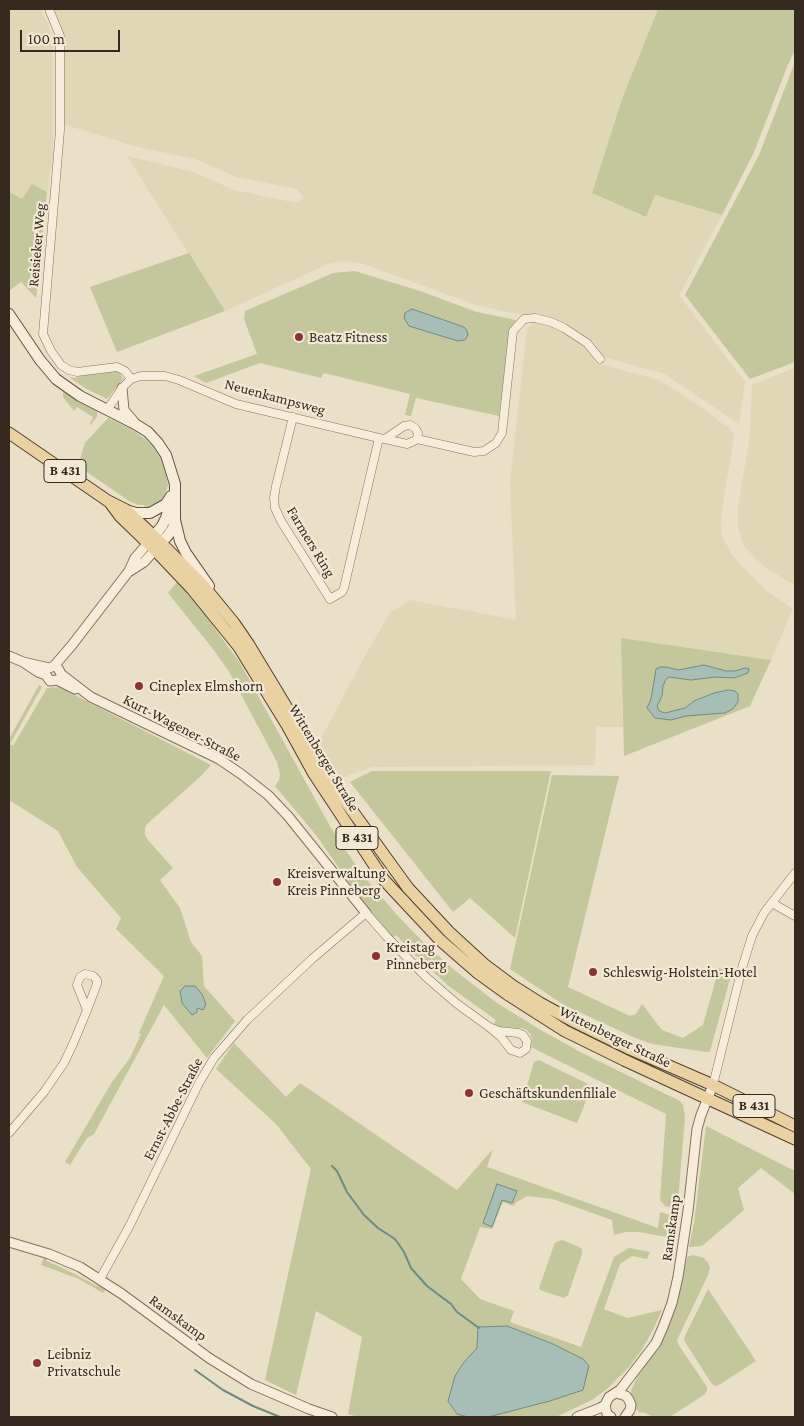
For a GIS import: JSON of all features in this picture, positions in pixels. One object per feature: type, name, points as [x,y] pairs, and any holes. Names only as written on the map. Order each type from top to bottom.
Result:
[{"type":"main road","points":[[9,314],[40,360],[66,387],[148,432],[166,455],[175,484],[175,519],[173,528],[154,543]]},
{"type":"main road","name":"B 431","points":[[9,433],[108,501],[126,510],[154,543]]},
{"type":"main road","points":[[154,543],[170,507],[172,495],[170,467]]},
{"type":"main road","points":[[126,510],[136,513],[150,513],[166,504],[172,495]]},
{"type":"main road","name":"B 431","points":[[108,501],[120,516],[154,543]]},
{"type":"main road","points":[[175,519],[180,541],[186,553],[222,608]]},
{"type":"main road","name":"Wittenberger Straße","points":[[154,543],[202,584],[222,608],[249,645],[322,769],[408,888],[449,932],[485,965],[513,986],[571,1020],[713,1085],[795,1126]]},
{"type":"main road","name":"Wittenberger Straße","points":[[154,543],[239,647],[287,725],[314,774],[384,880],[440,940],[499,989],[565,1031],[795,1139]]},
{"type":"street","name":"Reisieker Weg","points":[[49,9],[60,36],[60,130],[43,334],[51,351],[61,365],[69,370],[77,372],[117,367],[131,379]]},
{"type":"street","name":"Neuenkampsweg","points":[[131,379],[141,376],[165,376],[236,404],[407,444],[417,439],[474,452],[484,451],[496,444],[502,434],[513,331],[524,319],[535,318],[564,328],[587,343],[600,358]]},
{"type":"street","points":[[107,410],[122,388],[131,379]]},
{"type":"street","points":[[122,388],[124,410],[135,424]]},
{"type":"street","name":"Farmers Ring","points":[[293,417],[276,486],[275,508],[281,521],[330,599],[342,592],[344,588],[382,438]]},
{"type":"street","name":"Neuenkampsweg","points":[[382,438],[404,426],[410,425],[416,428],[417,439]]},
{"type":"street","points":[[54,672],[72,645],[129,571],[135,558],[154,543]]},
{"type":"street","name":"Kurt-Wagener-Straße","points":[[9,656],[54,672],[87,694],[219,759],[259,787],[278,804],[366,913],[426,977],[456,1003],[501,1037],[511,1050],[520,1053],[526,1049],[527,1041],[523,1035],[499,1031],[489,1027]]},
{"type":"street","points":[[713,1085],[749,946],[757,925],[795,873]]},
{"type":"street","points":[[772,903],[795,916]]},
{"type":"street","name":"Ernst-Abbe-Straße","points":[[100,1279],[130,1225],[199,1083],[214,1058],[233,1034],[253,1014],[312,959],[366,913]]},
{"type":"street","points":[[9,1133],[58,1073],[87,1010]]},
{"type":"street","name":"Ramskamp","points":[[577,1417],[605,1405],[609,1397],[621,1395],[637,1368],[656,1343],[672,1303],[678,1277],[686,1230],[697,1129],[713,1085]]},
{"type":"street","name":"Ramskamp","points":[[9,1242],[61,1258],[80,1267],[100,1279],[209,1358],[251,1384],[332,1417]]},
{"type":"street","name":"Ramskamp","points":[[621,1395],[631,1404],[630,1410],[625,1417]]},
{"type":"street","points":[[605,1405],[607,1414],[611,1417]]},
{"type":"shaded area","points":[[9,9],[40,9],[49,26],[53,41],[53,153],[47,192],[32,184],[22,199],[9,192]]},
{"type":"shaded area","points":[[53,9],[658,9],[622,99],[592,193],[645,217],[655,195],[722,215],[679,295],[745,382],[739,424],[665,374],[604,357],[587,340],[543,317],[479,306],[361,263],[344,261],[328,264],[225,311],[127,156],[193,172],[234,190],[297,203],[304,198],[297,189],[237,177],[195,159],[134,146],[63,124],[63,37]]},
{"type":"shaded area","points":[[536,322],[551,325],[585,346],[595,363],[659,380],[698,405],[731,430],[734,436],[721,516],[721,534],[732,555],[742,566],[768,592],[793,609],[771,660],[621,638],[623,727],[596,727],[595,765],[372,767],[341,778],[318,744],[390,613],[410,600],[516,620],[510,484],[527,328]]},
{"type":"shaded area","points":[[795,368],[795,585],[766,568],[743,544],[738,527],[738,508],[750,436],[752,384]]},
{"type":"green space","points":[[658,9],[795,9],[795,50],[754,152],[722,215],[655,195],[646,217],[592,193],[622,99]]},
{"type":"green space","points":[[795,62],[795,362],[750,379],[685,295],[759,155]]},
{"type":"green space","points":[[32,184],[47,192],[36,298],[21,282],[9,291],[9,192],[22,199]]},
{"type":"green space","points":[[189,253],[225,311],[117,352],[90,287]]},
{"type":"green space","points":[[355,271],[420,291],[477,312],[516,320],[510,330],[499,416],[416,398],[411,416],[405,415],[410,394],[324,373],[321,378],[260,363],[206,383],[194,376],[257,354],[244,319],[245,311],[333,273]]},
{"type":"green space","points":[[108,370],[119,372],[123,379],[107,399],[85,388],[69,377],[74,378]]},
{"type":"green space","points":[[63,391],[82,404],[97,411],[97,416],[91,425],[93,417],[77,407],[74,411],[63,397]]},
{"type":"green space","points":[[108,418],[131,429],[145,439],[161,459],[168,485],[164,497],[157,506],[147,510],[144,505],[138,505],[129,501],[78,466],[85,443]]},
{"type":"green space","points":[[177,582],[200,608],[240,663],[331,828],[351,858],[372,886],[424,943],[453,969],[497,1003],[539,1029],[584,1054],[680,1101],[683,1105],[685,1116],[678,1202],[675,1205],[665,1206],[660,1200],[666,1114],[531,1047],[532,1039],[527,1030],[493,1025],[496,1020],[450,987],[396,935],[392,938],[368,910],[316,835],[275,786],[280,774],[277,762],[228,670],[168,593]]},
{"type":"green space","points":[[621,638],[771,660],[750,706],[624,756]]},
{"type":"green space","points":[[39,685],[42,687],[10,744],[13,746],[47,688],[59,687],[211,765],[146,825],[145,835],[173,868],[160,880],[180,908],[191,942],[202,956],[204,986],[235,1021],[207,1058],[164,1005],[94,1134],[87,1138],[70,1165],[65,1162],[112,1082],[130,1058],[164,976],[116,929],[121,918],[77,867],[58,831],[9,800],[9,739]]},
{"type":"green space","points":[[372,771],[551,771],[515,938],[470,898],[453,912],[350,782]]},
{"type":"green space","points":[[552,775],[619,776],[568,987],[630,1016],[636,1014],[642,1004],[662,1030],[683,1038],[703,1025],[719,968],[724,970],[730,979],[710,1051],[652,1044],[633,1037],[564,1005],[510,969]]},
{"type":"green space","points":[[234,1043],[286,1097],[300,1083],[457,1190],[493,1149],[487,1167],[658,1228],[660,1212],[674,1216],[676,1222],[675,1241],[666,1243],[667,1237],[638,1232],[614,1235],[612,1220],[553,1199],[527,1196],[513,1206],[503,1202],[492,1229],[480,1227],[461,1279],[480,1299],[514,1311],[510,1322],[581,1347],[614,1257],[629,1248],[650,1252],[647,1259],[632,1256],[620,1264],[604,1309],[627,1318],[662,1310],[641,1351],[629,1367],[608,1388],[592,1400],[556,1417],[358,1417],[348,1414],[362,1337],[316,1311],[296,1395],[265,1380],[311,1169],[276,1124],[216,1069]]},
{"type":"green space","points":[[539,1060],[592,1086],[577,1123],[522,1102],[534,1062]]},
{"type":"green space","points":[[706,1126],[795,1171],[795,1194],[761,1168],[738,1188],[744,1210],[702,1246],[689,1247],[694,1223]]},
{"type":"green space","points":[[562,1240],[582,1249],[568,1295],[564,1298],[539,1288],[554,1245]]},
{"type":"green space","points":[[693,1255],[704,1258],[710,1268],[677,1340],[707,1387],[707,1391],[670,1417],[654,1417],[642,1412],[640,1413],[636,1409],[631,1391],[675,1304],[687,1257]]},
{"type":"green space","points":[[44,1257],[46,1257],[47,1261],[97,1286],[102,1285],[106,1289],[103,1293],[79,1279],[41,1265]]},
{"type":"green space","points":[[708,1289],[756,1361],[715,1386],[684,1338]]},
{"type":"water","points":[[412,309],[464,327],[468,335],[465,340],[458,341],[409,326],[404,318],[405,313]]},
{"type":"water","points":[[704,665],[726,671],[749,669],[748,673],[734,678],[715,677],[691,680],[669,677],[663,686],[662,696],[657,706],[659,711],[665,713],[685,708],[694,701],[728,690],[735,691],[738,694],[738,702],[733,709],[725,713],[686,716],[671,720],[655,718],[647,708],[651,699],[656,669],[666,667],[678,670]]},
{"type":"water","points":[[185,986],[195,986],[202,994],[206,1004],[203,1010],[197,1008],[197,1012],[192,1015],[182,1003],[180,991]]},
{"type":"water","points":[[497,1184],[517,1191],[512,1203],[502,1200],[492,1227],[483,1223]]},
{"type":"water","points":[[507,1326],[553,1344],[583,1359],[589,1366],[583,1390],[550,1401],[488,1417],[468,1417],[457,1414],[448,1401],[455,1376],[464,1362],[477,1348],[478,1327]]},
{"type":"waterway","points":[[332,1166],[337,1171],[347,1192],[364,1215],[378,1228],[395,1239],[404,1252],[411,1268],[427,1286],[479,1328]]},
{"type":"waterway","points":[[195,1370],[223,1390],[253,1406],[280,1417]]},
{"type":"place","name":"Beatz Fitness","points":[[299,337]]},
{"type":"place","name":"Cineplex Elmshorn","points":[[139,686]]},
{"type":"place","name":"Kreisverwaltung Kreis Pinneberg","points":[[277,882]]},
{"type":"place","name":"Kreistag Pinneberg","points":[[376,956]]},
{"type":"place","name":"Schleswig-Holstein-Hotel","points":[[593,972]]},
{"type":"place","name":"Geschäftskundenfiliale","points":[[469,1093]]},
{"type":"place","name":"Leibniz Privatschule","points":[[37,1363]]}]
